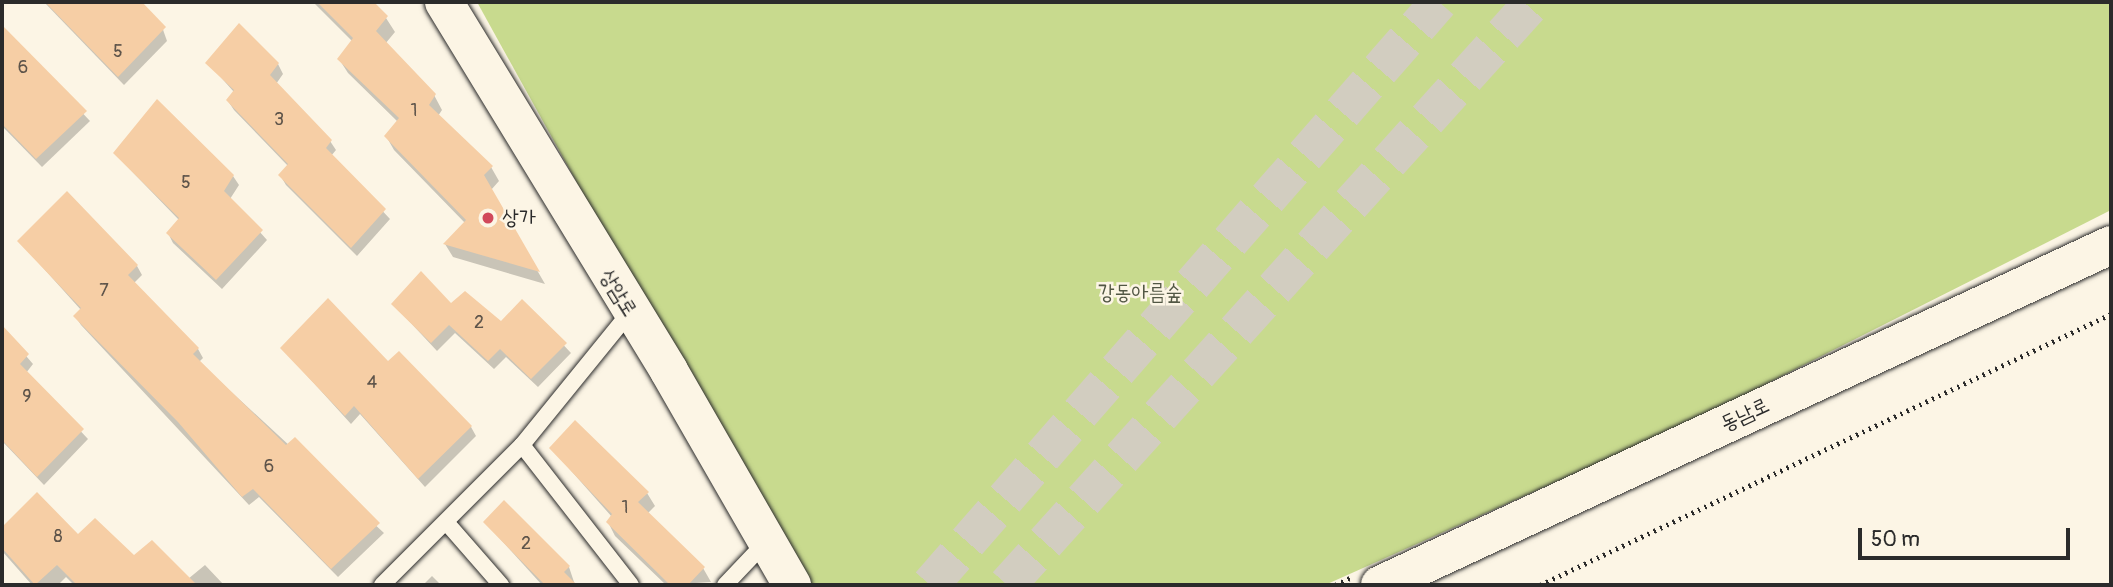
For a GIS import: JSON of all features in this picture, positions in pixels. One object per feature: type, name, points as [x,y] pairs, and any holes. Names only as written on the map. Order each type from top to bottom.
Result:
[{"type":"main road","name":"상암로","points":[[444,2],[792,585]]},
{"type":"main road","name":"동남로","points":[[1380,585],[2111,245]]},
{"type":"lane","points":[[382,585],[522,444],[630,312]]},
{"type":"lane","points":[[522,444],[631,585]]},
{"type":"lane","points":[[446,522],[501,585]]},
{"type":"lane","points":[[725,585],[761,547]]},
{"type":"path","points":[[1540,585],[2111,314]]},
{"type":"green space","name":"강동아름숲","points":[[477,2],[2111,2],[2111,210],[1699,418],[1325,585],[812,585],[676,362]]},
{"type":"building","points":[[45,2],[142,2],[166,27],[118,77]]},
{"type":"building","points":[[317,2],[374,2],[388,16],[376,31],[436,94],[429,105],[493,166],[484,175],[540,272],[443,244],[466,220],[384,136],[399,118],[337,59],[353,38]]},
{"type":"building","points":[[239,23],[279,63],[270,75],[332,140],[326,148],[386,209],[351,248],[278,175],[288,164],[226,100],[234,90],[205,63]]},
{"type":"building","points":[[2,25],[87,111],[36,159],[2,124]]},
{"type":"building","points":[[157,99],[234,175],[224,191],[263,230],[216,280],[166,233],[179,218],[113,153]]},
{"type":"building","points":[[67,191],[138,265],[128,275],[199,348],[193,354],[286,445],[295,437],[380,523],[331,569],[253,489],[242,497],[178,422],[73,316],[81,308],[17,241]]},
{"type":"building","points":[[421,271],[451,303],[465,291],[501,321],[522,299],[567,343],[531,379],[500,349],[488,361],[449,325],[431,343],[391,304]]},
{"type":"building","points":[[328,298],[388,361],[399,351],[472,426],[418,479],[354,406],[345,416],[280,348]]},
{"type":"building","points":[[2,325],[29,354],[20,364],[84,429],[37,477],[2,440]]},
{"type":"building","points":[[575,420],[649,492],[638,502],[705,567],[688,585],[670,585],[606,522],[612,514],[549,448]]},
{"type":"building","points":[[37,492],[78,534],[95,518],[134,555],[152,540],[197,585],[77,585],[57,565],[35,585],[2,548],[2,527]]},
{"type":"building","points":[[504,500],[570,566],[564,572],[577,585],[545,585],[483,522]]},
{"type":"tunnel","points":[[930,585],[1439,2]]},
{"type":"tunnel","points":[[1007,585],[1533,2]]},
{"type":"place","name":"상가","points":[[488,218]]}]
